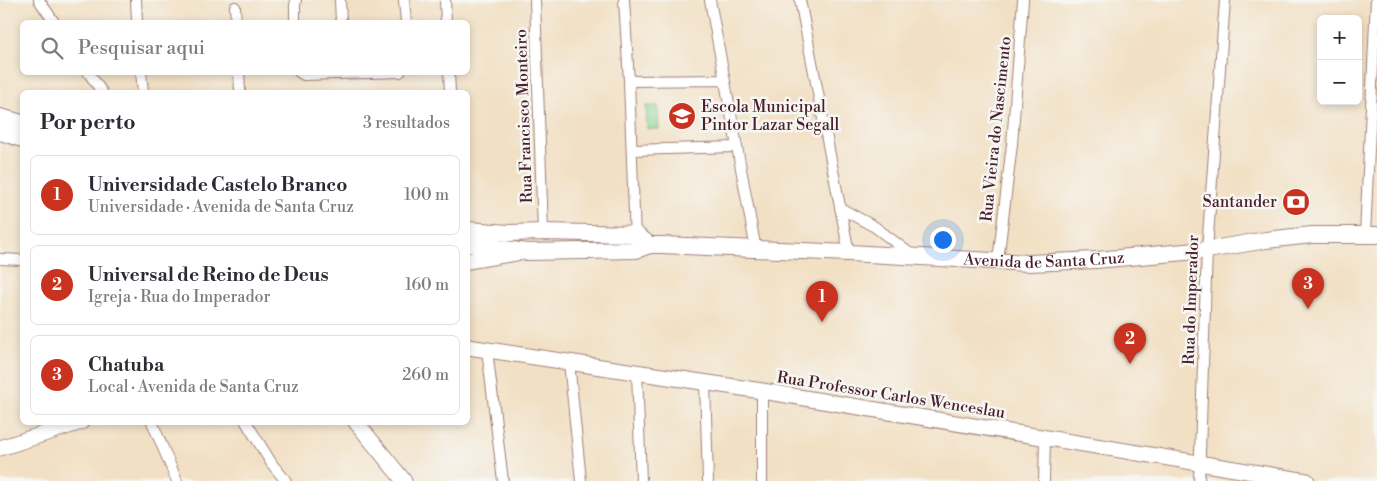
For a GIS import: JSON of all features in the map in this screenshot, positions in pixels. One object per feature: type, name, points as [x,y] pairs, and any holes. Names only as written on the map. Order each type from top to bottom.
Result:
[{"type":"main road","points":[[0,117],[20,123]]},
{"type":"main road","points":[[0,132],[20,138]]},
{"type":"main road","name":"Avenida de Santa Cruz","points":[[470,230],[509,233],[543,232],[640,243],[1029,264],[1207,250],[1266,240],[1312,235],[1371,235]]},
{"type":"main road","name":"Avenida de Santa Cruz","points":[[470,244],[527,252],[640,243]]},
{"type":"street","points":[[39,0],[53,20]]},
{"type":"street","points":[[136,0],[137,20]]},
{"type":"street","points":[[295,20],[296,0]]},
{"type":"street","points":[[340,0],[341,20]]},
{"type":"street","points":[[404,0],[406,20]]},
{"type":"street","points":[[445,0],[446,20]]},
{"type":"street","name":"Rua Francisco Monteiro","points":[[535,0],[543,232]]},
{"type":"street","points":[[624,0],[632,150],[640,243]]},
{"type":"street","points":[[710,0],[756,250]]},
{"type":"street","points":[[800,0],[849,253]]},
{"type":"street","name":"Rua Vieira do Nascimento","points":[[998,261],[1012,144],[1024,0]]},
{"type":"street","name":"Rua do Imperador","points":[[1199,481],[1207,250],[1225,0]]},
{"type":"street","points":[[1371,235],[1376,0]]},
{"type":"street","points":[[235,7],[236,20]]},
{"type":"street","points":[[90,75],[101,90]]},
{"type":"street","points":[[141,75],[143,90]]},
{"type":"street","points":[[239,75],[240,90]]},
{"type":"street","points":[[449,75],[450,90]]},
{"type":"street","points":[[629,81],[724,80]]},
{"type":"street","points":[[632,150],[736,147]]},
{"type":"street","points":[[840,208],[875,227],[914,257]]},
{"type":"street","points":[[470,261],[527,252]]},
{"type":"street","points":[[0,259],[20,260]]},
{"type":"street","name":"Rua Professor Carlos Wenceslau","points":[[470,347],[637,372],[1307,481]]},
{"type":"street","points":[[486,350],[503,481]]},
{"type":"street","points":[[569,362],[581,481]]},
{"type":"street","points":[[637,372],[641,481]]},
{"type":"street","points":[[705,383],[708,481]]},
{"type":"street","points":[[762,392],[762,481]]},
{"type":"street","points":[[0,448],[72,425]]},
{"type":"street","points":[[153,425],[177,481]]},
{"type":"street","points":[[248,425],[272,464],[286,481]]},
{"type":"street","points":[[358,425],[404,481]]},
{"type":"street","points":[[1044,481],[1046,439]]},
{"type":"green space","points":[[646,106],[658,106],[659,129],[647,129]]},
{"type":"place","name":"Escola Municipal Pintor Lazar Segall","points":[[682,116]]},
{"type":"place","name":"Santander","points":[[1296,202]]},
{"type":"place","name":"Chatuba","points":[[1308,309]]},
{"type":"place","name":"Universidade Castelo Branco","points":[[822,322]]},
{"type":"place","name":"Universal de Reino de Deus","points":[[1130,364]]}]
